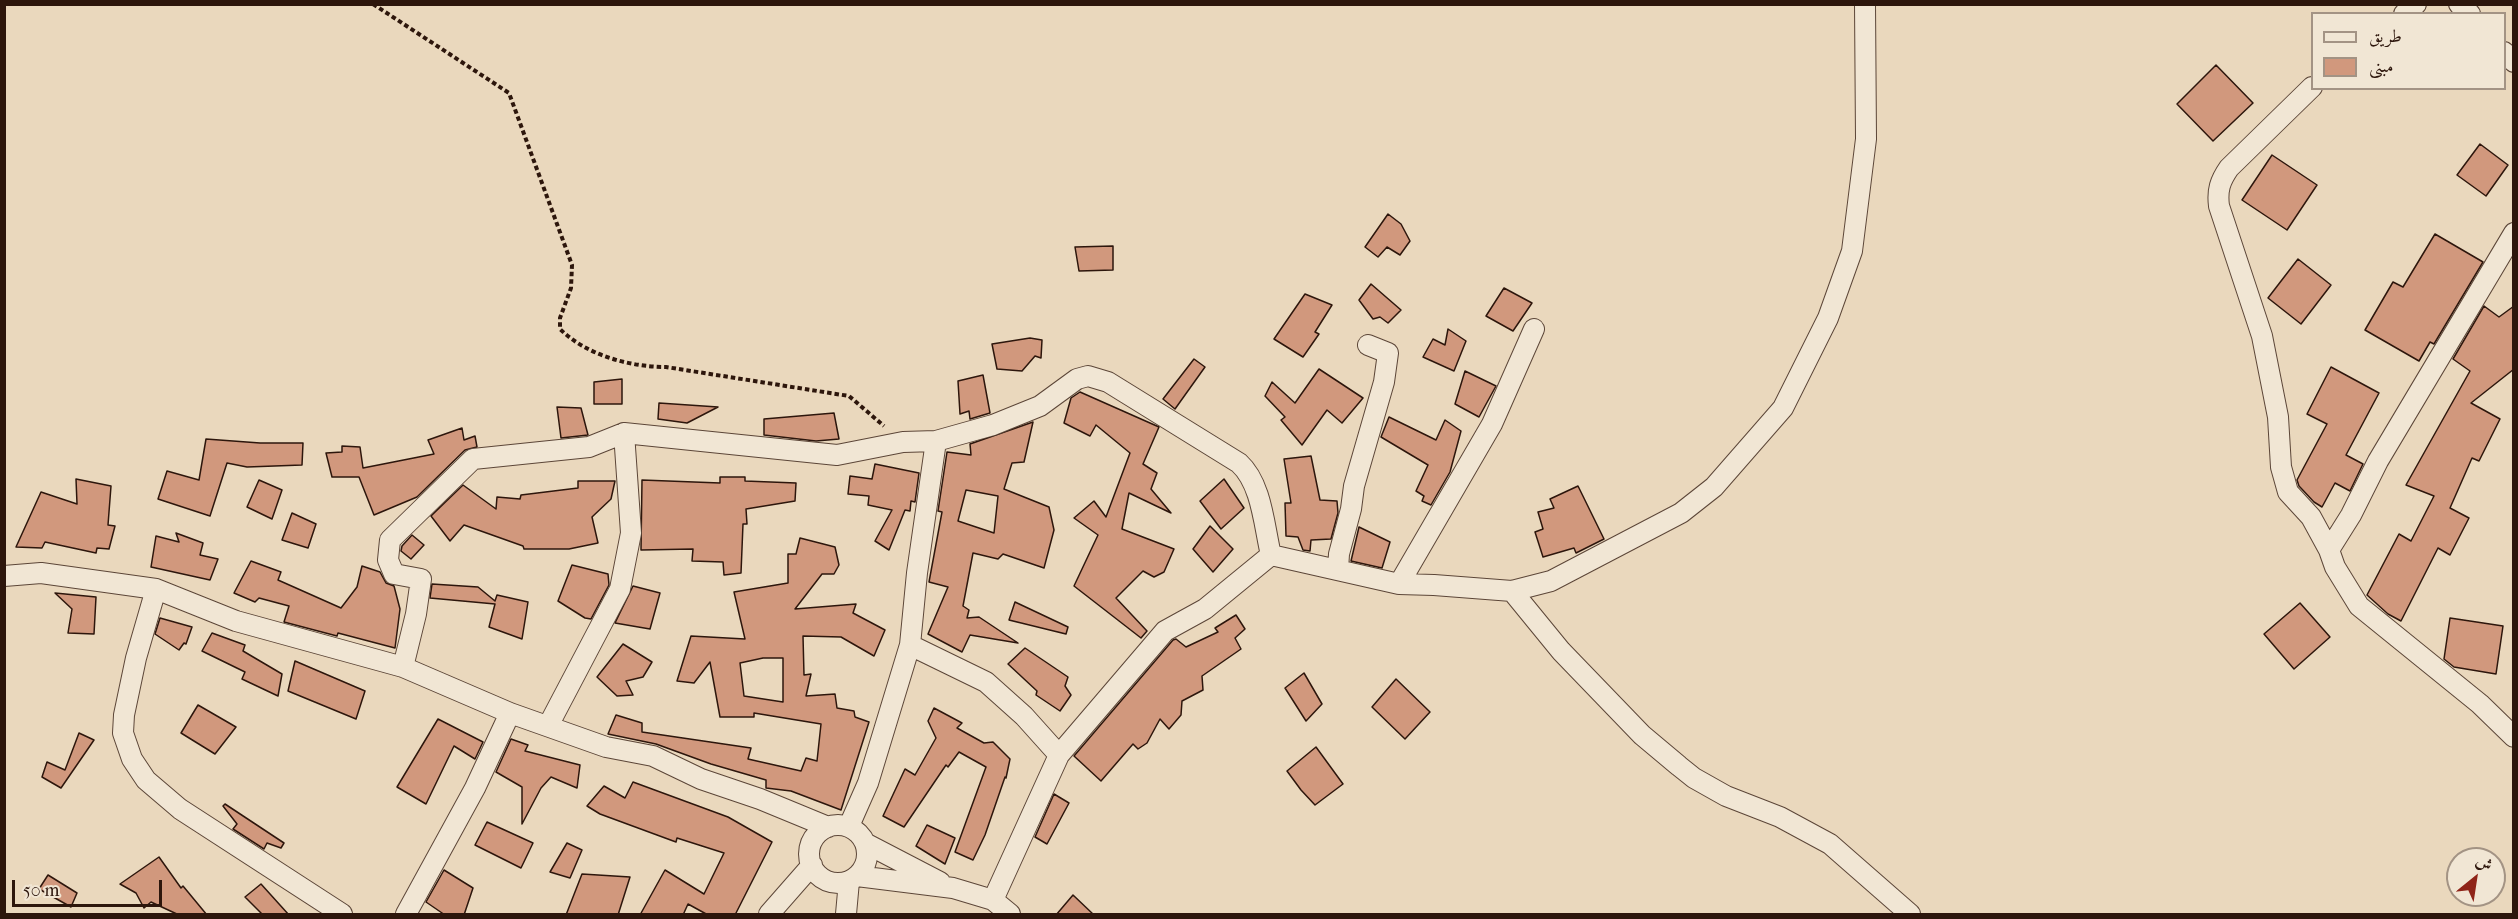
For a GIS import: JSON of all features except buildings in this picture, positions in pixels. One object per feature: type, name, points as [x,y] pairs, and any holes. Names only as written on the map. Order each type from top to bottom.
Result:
[{"type":"street","points":[[1271,555],[1399,584],[1512,591],[1551,581],[1681,513],[1714,487],[1783,408],[1828,318],[1852,251],[1866,139],[1865,4]]},
{"type":"street","points":[[2311,89],[2229,168],[2220,181],[2218,195],[2262,336],[2278,417],[2282,467],[2288,492],[2311,517],[2329,550],[2335,567],[2359,606],[2480,704],[2514,737]]},
{"type":"street","points":[[2329,550],[2514,233]]},
{"type":"street","points":[[1399,584],[1492,424],[1534,329]]},
{"type":"street","points":[[1338,570],[1339,554],[1351,509],[1353,486],[1384,382],[1388,353],[1368,345]]},
{"type":"street","points":[[402,667],[417,614],[421,579],[394,574],[387,560],[390,540],[472,459],[589,447],[624,434],[837,455],[903,442],[936,441],[993,425],[1040,406],[1077,379],[1088,375],[1108,382],[1248,470],[1271,555]]},
{"type":"street","points":[[548,726],[620,589],[631,533],[624,434]]},
{"type":"street","points":[[849,826],[868,783],[910,645],[917,573],[936,441]]},
{"type":"street","points":[[993,900],[1059,755],[1165,631],[1205,609],[1271,555]]},
{"type":"street","points":[[4,576],[41,573],[156,589],[236,621],[402,667],[510,713],[606,747],[653,756],[701,778],[828,827],[849,826],[865,843],[867,854],[865,866],[853,878],[846,915]]},
{"type":"street","points":[[156,589],[136,658],[124,715],[123,733],[132,759],[146,780],[180,809],[342,915]]},
{"type":"street","points":[[1512,591],[1562,651],[1642,735],[1679,766],[1694,778],[1726,796],[1780,817],[1830,844],[1910,915]]},
{"type":"street","points":[[910,645],[986,682],[1024,716],[1059,755]]},
{"type":"street","points":[[406,915],[475,788],[510,713]]},
{"type":"street","points":[[828,827],[814,838],[810,856],[812,865],[818,874],[827,880],[838,883],[853,878],[953,888]]},
{"type":"street","points":[[865,843],[953,888],[993,900],[1010,915]]},
{"type":"street","points":[[769,915],[812,865]]},
{"type":"path","points":[[374,4],[509,93],[572,265],[571,288],[561,318],[560,329],[572,341],[597,353],[645,367],[666,367],[849,396],[903,442]]}]
